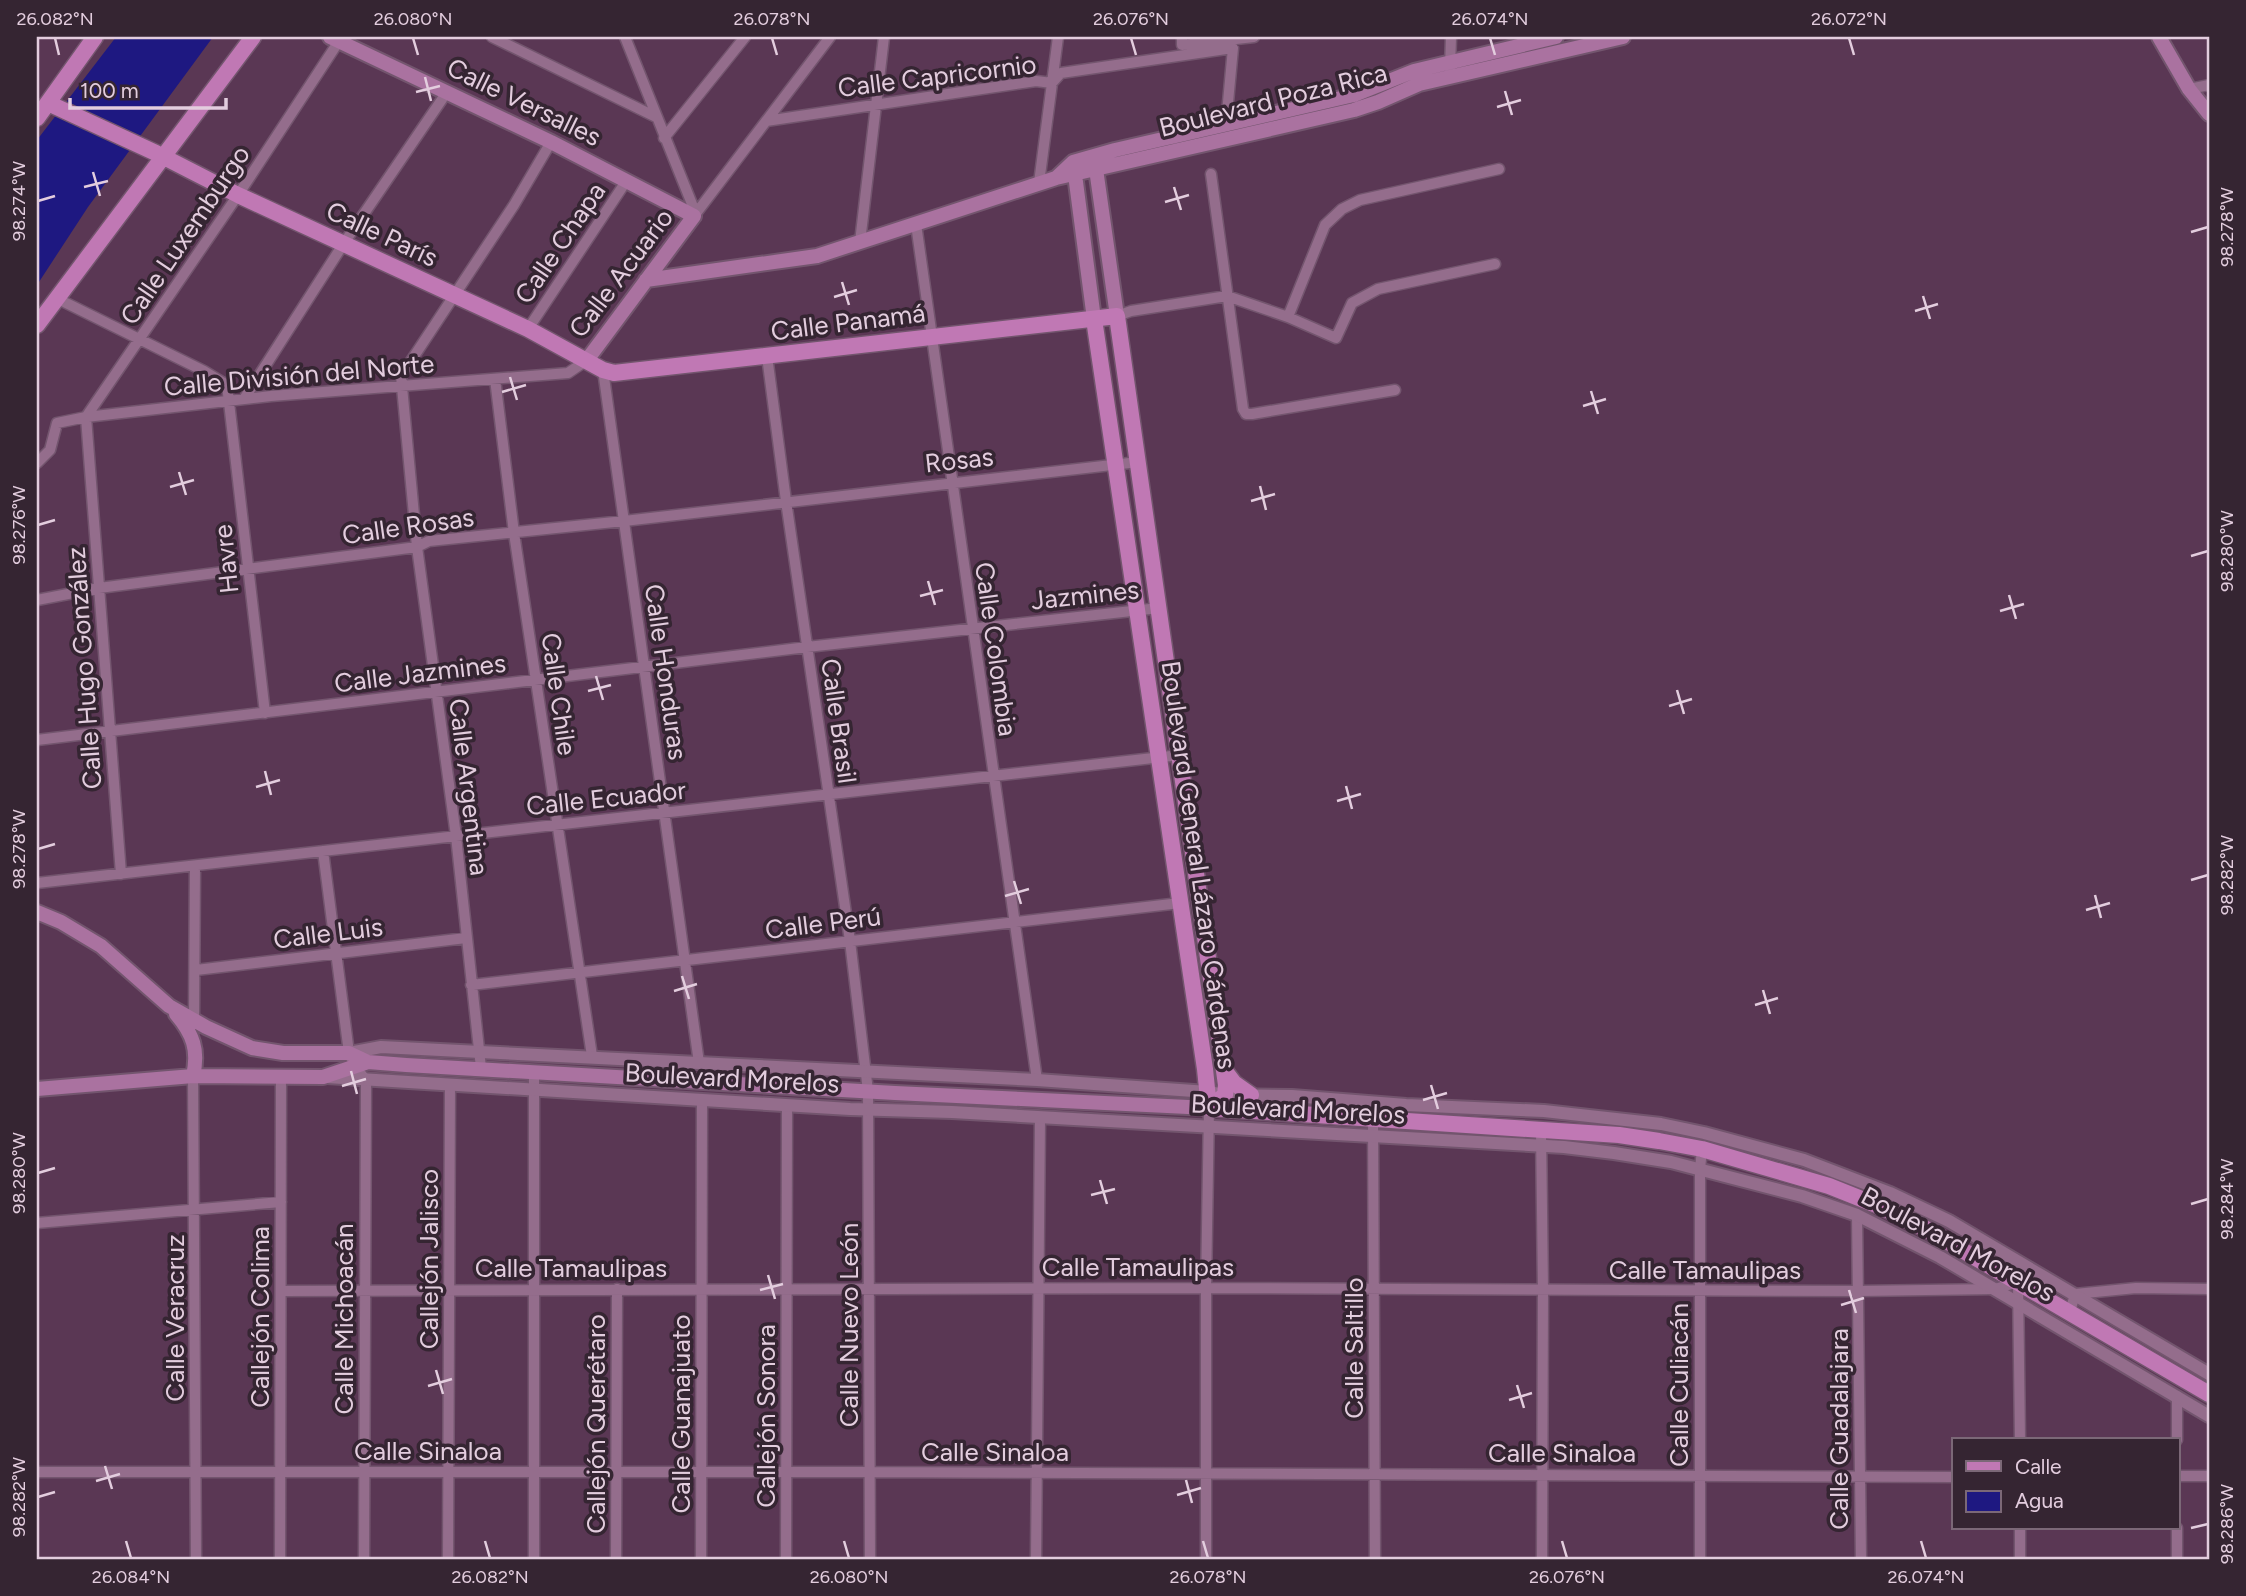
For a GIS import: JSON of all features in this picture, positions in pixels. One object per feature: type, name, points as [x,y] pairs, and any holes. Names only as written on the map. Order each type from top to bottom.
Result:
[{"type":"main road","points":[[37,118],[95,37]]},
{"type":"main road","points":[[37,325],[160,155],[253,37]]},
{"type":"main road","name":"Boulevard Poza Rica","points":[[646,280],[817,256],[1056,178],[1074,168],[1378,103],[1450,70],[1535,39],[1556,37]]},
{"type":"main road","name":"Boulevard Poza Rica","points":[[1518,47],[1535,57],[1623,37]]},
{"type":"main road","points":[[2160,37],[2189,89],[2209,114]]},
{"type":"main road","name":"Calle Versalles","points":[[335,39],[551,142],[695,215]]},
{"type":"main road","name":"Boulevard Poza Rica","points":[[1095,163],[1226,124],[1354,96],[1414,71],[1450,70]]},
{"type":"main road","name":"Calle París","points":[[48,103],[238,195],[528,329],[587,360]]},
{"type":"main road","points":[[1095,163],[1117,316]]},
{"type":"main road","name":"Boulevard General Lázaro Cárdenas","points":[[1074,168],[1209,1100],[1226,1095],[1224,1070],[1117,316]]},
{"type":"main road","name":"Calle Acuario","points":[[587,360],[695,215]]},
{"type":"main road","name":"Calle Panamá","points":[[603,370],[626,372],[1117,316]]},
{"type":"main road","points":[[587,360],[603,370]]},
{"type":"main road","points":[[1181,905],[1188,914],[1195,945],[1198,948],[1207,947]]},
{"type":"main road","name":"Boulevard Morelos","points":[[37,912],[92,939],[169,1006],[227,1038],[265,1051],[357,1060],[868,1091],[1209,1100],[1373,1118],[1406,1113],[1541,1130],[1619,1135],[1702,1149],[1800,1177],[1884,1208],[1956,1245],[2070,1312],[2175,1364],[2209,1394]]},
{"type":"main road","points":[[169,1006],[186,1026],[194,1042],[196,1057],[193,1076]]},
{"type":"main road","name":"Boulevard Morelos","points":[[37,1089],[193,1076],[323,1077],[357,1060]]},
{"type":"main road","points":[[1224,1070],[1234,1083],[1251,1095]]},
{"type":"main road","points":[[1659,1141],[1661,1124]]},
{"type":"main road","points":[[1800,1177],[1804,1160]]},
{"type":"street","points":[[492,37],[656,117]]},
{"type":"street","points":[[625,37],[695,215]]},
{"type":"street","points":[[664,138],[745,37]]},
{"type":"street","name":"Calle Acuario","points":[[695,215],[830,37]]},
{"type":"street","points":[[860,242],[884,37]]},
{"type":"street","points":[[1039,183],[1058,37]]},
{"type":"street","points":[[1182,37],[1182,45],[1254,37]]},
{"type":"street","points":[[1450,70],[1451,37]]},
{"type":"street","name":"Calle Luxemburgo","points":[[86,416],[238,195],[335,39]]},
{"type":"street","points":[[1535,39],[1535,57]]},
{"type":"street","name":"Calle Capricornio","points":[[766,121],[1036,81],[1052,83],[1061,73],[1233,48],[1226,124]]},
{"type":"street","points":[[2189,89],[2209,85]]},
{"type":"street","points":[[244,399],[344,243],[447,92]]},
{"type":"street","points":[[400,387],[401,376],[514,205],[551,142]]},
{"type":"street","points":[[1288,317],[1322,229],[1338,211],[1360,200],[1499,169]]},
{"type":"street","points":[[1211,174],[1243,410],[1247,414],[1395,390]]},
{"type":"street","name":"Calle Chapa","points":[[528,329],[627,180]]},
{"type":"street","name":"Calle Colombia","points":[[916,225],[1037,1080]]},
{"type":"street","points":[[1117,316],[1130,310],[1227,296],[1288,317],[1336,338],[1352,303],[1378,289],[1495,264]]},
{"type":"street","points":[[56,298],[219,378],[227,385],[230,401]]},
{"type":"street","name":"Calle Brasil","points":[[767,356],[850,941],[868,1091]]},
{"type":"street","name":"Calle División del Norte","points":[[37,463],[50,450],[57,423],[86,416],[244,399],[568,373],[587,360]]},
{"type":"street","name":"Calle Honduras","points":[[603,370],[699,1063]]},
{"type":"street","name":"Calle Chile","points":[[495,379],[514,533],[592,1056]]},
{"type":"street","name":"Calle Argentina","points":[[400,387],[435,692],[456,836],[481,1068]]},
{"type":"street","name":"Havre","points":[[230,401],[265,713]]},
{"type":"street","name":"Calle Hugo González","points":[[86,416],[121,874]]},
{"type":"street","name":"Rosas","points":[[786,501],[1138,462]]},
{"type":"street","name":"Calle Rosas","points":[[37,600],[99,588],[417,547],[429,541],[624,522],[786,501]]},
{"type":"street","name":"Jazmines","points":[[807,647],[1159,608]]},
{"type":"street","name":"Calle Jazmines","points":[[37,740],[807,647]]},
{"type":"street","name":"Calle Ecuador","points":[[37,883],[1180,755]]},
{"type":"street","points":[[323,851],[335,954],[357,1060],[366,1080]]},
{"type":"street","points":[[194,1019],[195,866]]},
{"type":"street","name":"Calle Perú","points":[[471,985],[1181,905]]},
{"type":"street","name":"Calle Luis","points":[[195,970],[466,939]]},
{"type":"street","name":"Boulevard Morelos","points":[[357,1060],[382,1046],[1037,1080],[1209,1100]]},
{"type":"street","points":[[534,1071],[534,1559]]},
{"type":"street","name":"Callejón Colima","points":[[280,1559],[281,1075]]},
{"type":"street","name":"Calle Veracruz","points":[[193,1076],[196,1210],[196,1559]]},
{"type":"street","name":"Boulevard Morelos","points":[[323,1077],[1614,1153],[1700,1169],[1802,1196],[1857,1215],[1940,1257],[2209,1416]]},
{"type":"street","name":"Calle Michoacán","points":[[364,1559],[366,1080]]},
{"type":"street","name":"Callejón Jalisco","points":[[448,1559],[450,1086]]},
{"type":"street","name":"Calle Nuevo León","points":[[868,1091],[870,1559]]},
{"type":"street","name":"Boulevard Morelos","points":[[1226,1095],[1292,1096],[1406,1113],[1544,1111],[1661,1124],[1804,1160],[1890,1192],[1949,1221],[2075,1294],[2175,1364],[2209,1374]]},
{"type":"street","name":"Calle Guanajuato","points":[[701,1559],[702,1100]]},
{"type":"street","points":[[1206,1559],[1209,1100]]},
{"type":"street","name":"Callejón Sonora","points":[[786,1559],[787,1105]]},
{"type":"street","points":[[1036,1559],[1040,1118]]},
{"type":"street","name":"Calle Saltillo","points":[[1373,1118],[1375,1559]]},
{"type":"street","points":[[1541,1130],[1542,1559]]},
{"type":"street","name":"Calle Culiacán","points":[[1700,1559],[1702,1149]]},
{"type":"street","points":[[37,1223],[282,1202]]},
{"type":"street","name":"Calle Guadalajara","points":[[1857,1215],[1861,1559]]},
{"type":"street","points":[[2018,1282],[2020,1438]]},
{"type":"street","name":"Calle Tamaulipas","points":[[282,1290],[1206,1288],[1859,1291],[1995,1289],[2018,1282]]},
{"type":"street","points":[[2070,1312],[2075,1294],[2136,1288],[2209,1289]]},
{"type":"street","name":"Callejón Querétaro","points":[[617,1289],[617,1559]]},
{"type":"street","points":[[2177,1396],[2177,1438]]},
{"type":"street","name":"Calle Sinaloa","points":[[37,1472],[870,1472],[1952,1477]]},
{"type":"street","points":[[2180,1476],[2209,1476]]},
{"type":"street","points":[[2020,1530],[2020,1559]]},
{"type":"street","points":[[2177,1530],[2177,1559]]},
{"type":"water","points":[[116,37],[213,37],[88,207],[37,285],[37,140]]}]
